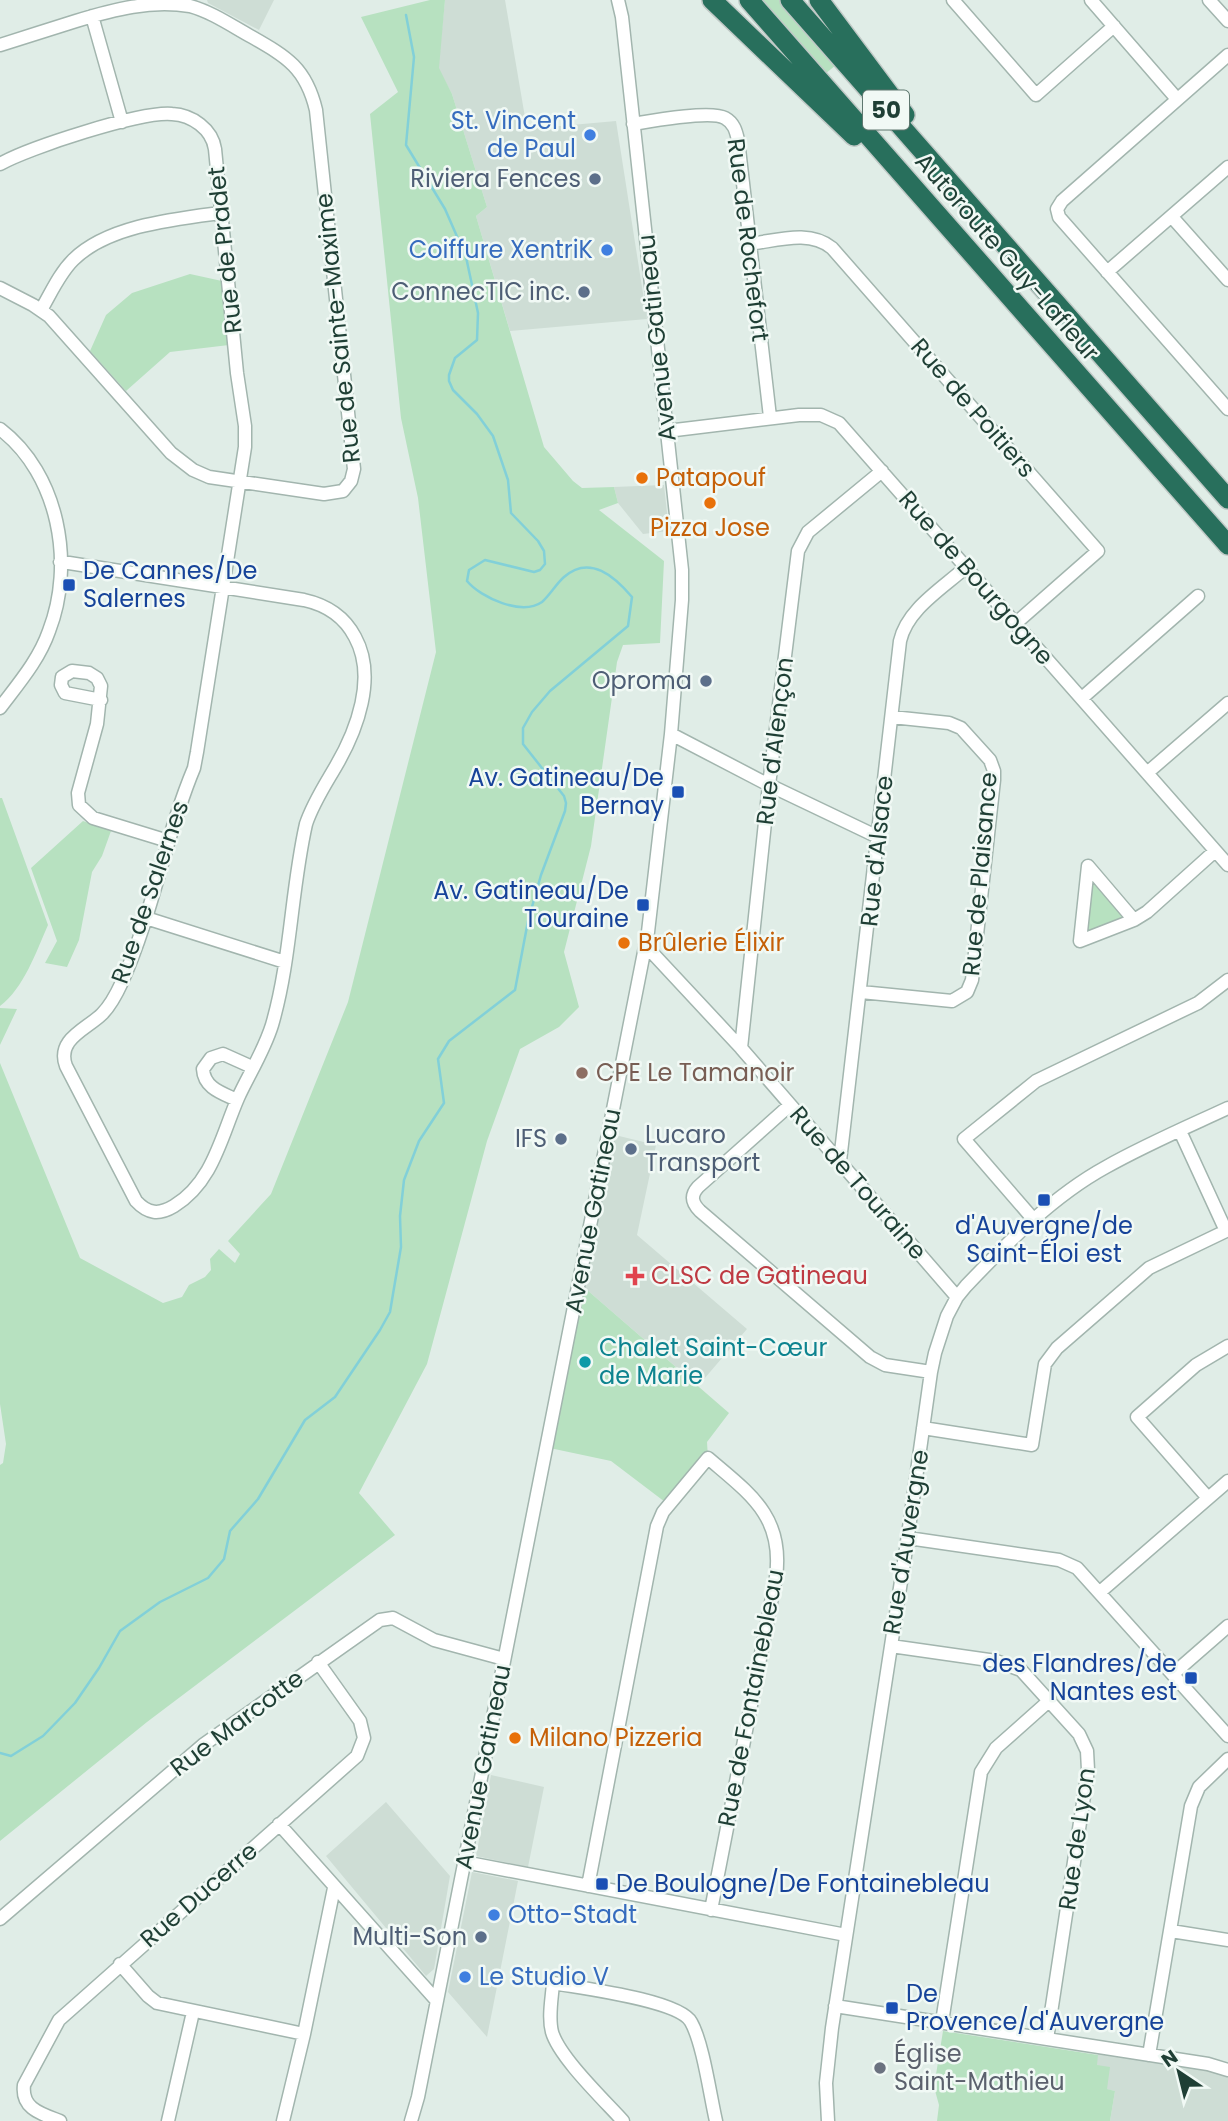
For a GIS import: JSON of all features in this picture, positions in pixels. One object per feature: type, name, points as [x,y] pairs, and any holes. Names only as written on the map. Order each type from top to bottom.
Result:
[{"type":"highway","points":[[712,0],[834,118],[922,198]]},
{"type":"highway","name":"Autoroute Guy-Lafleur","points":[[749,0],[1228,545]]},
{"type":"highway","name":"Autoroute Guy-Lafleur","points":[[790,0],[1228,499]]},
{"type":"highway","points":[[819,0],[983,220]]},
{"type":"street","name":"Avenue Gatineau","points":[[411,2121],[418,2097],[645,945],[655,887],[671,734],[683,584],[618,0]]},
{"type":"street","points":[[953,0],[1037,95],[1114,26]]},
{"type":"street","points":[[1091,0],[1178,99]]},
{"type":"street","points":[[1209,0],[1228,21]]},
{"type":"street","name":"Rue de Sainte-Maxime","points":[[0,45],[145,2],[179,4],[202,10],[286,57],[300,71],[313,97],[353,476],[343,491],[331,494],[200,474],[179,460],[41,310],[0,288]]},
{"type":"street","points":[[92,16],[122,122]]},
{"type":"street","points":[[1228,55],[1062,201],[1057,209],[1059,217],[1228,409]]},
{"type":"street","name":"Rue de Pradet","points":[[0,164],[23,153],[122,122],[171,113],[187,118],[208,131],[215,149],[236,373],[245,426],[245,447],[222,588]]},
{"type":"street","name":"Rue de Rochefort","points":[[632,124],[710,114],[724,117],[734,126],[738,141],[770,417]]},
{"type":"street","points":[[1107,272],[1228,167]]},
{"type":"street","points":[[41,310],[71,262],[98,241],[160,222],[220,213]]},
{"type":"street","points":[[1172,217],[1228,280]]},
{"type":"street","name":"Rue de Poitiers","points":[[749,244],[805,237],[820,239],[832,248],[1098,551],[1016,623]]},
{"type":"street","name":"Rue de Bourgogne","points":[[667,431],[812,414],[830,418],[847,430],[1228,865]]},
{"type":"street","points":[[0,429],[27,457],[50,498],[58,527],[60,562],[59,591],[49,632],[36,658],[0,708]]},
{"type":"street","name":"Rue d'Alençon","points":[[741,1048],[769,785],[798,551],[803,540],[817,524],[882,471]]},
{"type":"street","name":"Rue de Salernes","points":[[60,562],[304,600],[330,609],[352,631],[364,662],[363,689],[357,717],[344,749],[313,804],[306,824],[285,962],[272,1026],[237,1100],[215,1158],[203,1179],[191,1194],[162,1212],[150,1212],[140,1206],[66,1066],[64,1054],[71,1038],[96,1019],[114,997],[146,918],[168,841],[194,768],[222,588]]},
{"type":"street","name":"Rue d'Alsace","points":[[840,1161],[900,642],[906,624],[917,611],[966,566]]},
{"type":"street","points":[[1082,698],[1198,596]]},
{"type":"street","points":[[101,700],[93,743],[78,793],[79,805],[93,818],[168,841]]},
{"type":"street","points":[[1147,773],[1228,703]]},
{"type":"street","name":"Rue de Plaisance","points":[[861,992],[952,1001],[967,992],[972,980],[994,780],[993,765],[966,732],[955,725],[892,717]]},
{"type":"street","points":[[671,734],[878,837]]},
{"type":"street","points":[[1134,920],[1088,866],[1080,941],[1134,920],[1147,912],[1215,851]]},
{"type":"street","points":[[146,918],[285,962]]},
{"type":"street","name":"Rue de Touraine","points":[[645,945],[741,1048],[957,1297]]},
{"type":"street","points":[[1034,1220],[964,1139],[1036,1081],[1198,1003],[1228,980]]},
{"type":"street","points":[[237,1100],[209,1085],[202,1069],[211,1058],[223,1054],[252,1068]]},
{"type":"street","points":[[790,1105],[698,1186],[692,1196],[693,1202],[700,1211],[870,1357],[885,1365],[931,1372]]},
{"type":"street","name":"Rue d'Auvergne","points":[[828,2121],[827,2070],[835,2006],[908,1538],[931,1372],[943,1328],[957,1297],[974,1278],[1034,1220],[1071,1190],[1107,1166],[1228,1108]]},
{"type":"street","points":[[923,1429],[1032,1445],[1045,1364],[1057,1348],[1149,1268],[1226,1231],[1180,1131]]},
{"type":"street","points":[[1208,1498],[1137,1417],[1196,1365],[1228,1346]]},
{"type":"street","name":"Rue de Fontainebleau","points":[[588,1886],[657,1526],[667,1507],[708,1458],[759,1504],[774,1532],[778,1553],[776,1577],[711,1910]]},
{"type":"street","points":[[1100,1592],[1228,1481]]},
{"type":"street","points":[[908,1538],[1059,1560],[1077,1568],[1228,1736]]},
{"type":"street","name":"Rue Marcotte","points":[[0,1919],[195,1751],[380,1620],[393,1618],[433,1640],[504,1658]]},
{"type":"street","points":[[1173,1674],[1228,1626]]},
{"type":"street","name":"Rue de Lyon","points":[[891,1646],[1014,1666],[1028,1675],[1079,1734],[1089,1760],[1047,2039]]},
{"type":"street","name":"Rue Ducerre","points":[[60,2121],[38,2113],[28,2105],[23,2091],[54,2025],[357,1756],[364,1738],[360,1721],[318,1662]]},
{"type":"street","points":[[942,2022],[981,1772],[996,1748],[1050,1700]]},
{"type":"street","points":[[1149,2055],[1191,1806],[1199,1787],[1228,1759]]},
{"type":"street","points":[[279,1824],[437,2001]]},
{"type":"street","points":[[464,1862],[846,1935]]},
{"type":"street","points":[[283,2121],[334,1888]]},
{"type":"street","points":[[1171,1931],[1228,1940]]},
{"type":"street","points":[[120,1964],[152,2000],[193,2012],[304,2034]]},
{"type":"street","points":[[623,2121],[564,2054],[555,2040],[550,2023],[553,1983],[664,2004],[687,2016],[697,2038],[716,2121]]},
{"type":"street","points":[[835,2006],[1208,2064],[1228,2070]]},
{"type":"street","points":[[168,2121],[193,2012]]},
{"type":"shaded area","points":[[207,0],[274,0],[259,30]]},
{"type":"shaded area","points":[[445,0],[505,0],[527,129],[616,121],[647,319],[510,331],[476,216],[487,207],[452,94],[438,68]]},
{"type":"shaded area","points":[[664,485],[669,531],[643,534],[618,503],[614,487]]},
{"type":"shaded area","points":[[615,1135],[656,1145],[637,1235],[747,1329],[698,1386],[579,1283],[602,1205]]},
{"type":"shaded area","points":[[491,1775],[544,1787],[528,1867],[476,1856]]},
{"type":"shaded area","points":[[386,1802],[450,1876],[434,1969],[426,1976],[326,1856]]},
{"type":"shaded area","points":[[472,1872],[518,1881],[487,2037],[448,1992]]},
{"type":"shaded area","points":[[1099,2047],[1228,2070],[1228,2121],[1110,2121],[1115,2091],[1106,2089],[1096,2065]]},
{"type":"green space","points":[[430,0],[445,0],[439,68],[452,94],[487,207],[476,216],[544,447],[582,488],[614,487],[618,503],[599,510],[664,561],[660,643],[623,645],[617,662],[591,846],[564,952],[579,1007],[559,1027],[520,1049],[487,1141],[427,1364],[359,1493],[395,1535],[147,1722],[0,1841],[0,1465],[3,1463],[6,1444],[0,1404],[0,1063],[80,1258],[163,1303],[182,1297],[189,1285],[205,1277],[211,1270],[210,1259],[219,1249],[235,1263],[240,1254],[228,1241],[271,1194],[348,1002],[436,652],[418,498],[401,418],[370,114],[398,92],[361,17]]},
{"type":"green space","points":[[761,0],[779,0],[836,65],[825,74]]},
{"type":"green space","points":[[190,274],[222,281],[229,345],[170,352],[126,391],[90,351],[106,315],[132,293]]},
{"type":"green space","points":[[0,798],[48,925],[23,980],[0,1006]]},
{"type":"green space","points":[[83,821],[111,831],[102,856],[92,872],[79,940],[67,967],[45,963],[57,941],[31,868]]},
{"type":"green space","points":[[1088,866],[1134,920],[1080,941]]},
{"type":"green space","points":[[0,1008],[17,1009],[0,1045]]},
{"type":"green space","points":[[579,1283],[729,1413],[707,1442],[708,1458],[669,1505],[611,1461],[545,1447]]},
{"type":"green space","points":[[943,2031],[1098,2055],[1097,2065],[1110,2067],[1107,2089],[1115,2091],[1110,2121],[937,2121],[939,2105],[934,2087]]},
{"type":"waterway","points":[[0,1753],[11,1756],[43,1736],[75,1703],[120,1631],[160,1602],[208,1578],[224,1559],[230,1531],[258,1499],[305,1420],[335,1397],[380,1330],[390,1312],[401,1247],[400,1216],[404,1180],[419,1141],[444,1103],[438,1059],[449,1041],[515,990],[528,921],[541,875],[565,811],[564,796],[523,744],[523,728],[532,712],[550,691],[628,626],[632,597],[610,576],[592,568],[574,570],[561,580],[542,602],[534,606],[502,603],[482,593],[467,581],[469,570],[485,560],[534,572],[540,570],[545,564],[544,551],[511,513],[508,480],[493,436],[477,414],[453,390],[449,381],[455,358],[477,340],[478,313],[466,257],[445,209],[406,145],[414,57],[406,15]]},
{"type":"place","name":"St. Vincent de Paul","points":[[590,135]]},
{"type":"place","name":"Riviera Fences","points":[[595,179]]},
{"type":"place","name":"Coiffure XentriK","points":[[607,250]]},
{"type":"place","name":"ConnecTIC inc.","points":[[584,292]]},
{"type":"place","name":"Patapouf","points":[[642,478]]},
{"type":"place","name":"Pizza Jose","points":[[710,503]]},
{"type":"place","name":"De Cannes/De Salernes","points":[[69,585]]},
{"type":"place","name":"Oproma","points":[[706,681]]},
{"type":"place","name":"Av. Gatineau/De Bernay","points":[[678,792]]},
{"type":"place","name":"Av. Gatineau/De Touraine","points":[[643,905]]},
{"type":"place","name":"Brûlerie Élixir","points":[[624,943]]},
{"type":"place","name":"CPE Le Tamanoir","points":[[582,1073]]},
{"type":"place","name":"IFS","points":[[561,1139]]},
{"type":"place","name":"Lucaro Transport","points":[[631,1149]]},
{"type":"place","name":"d'Auvergne/de Saint-Éloi est","points":[[1044,1200]]},
{"type":"place","name":"CLSC de Gatineau","points":[[635,1276]]},
{"type":"place","name":"Chalet Saint-Cœur de Marie","points":[[585,1362]]},
{"type":"place","name":"des Flandres/de Nantes est","points":[[1191,1678]]},
{"type":"place","name":"Milano Pizzeria","points":[[515,1738]]},
{"type":"place","name":"De Boulogne/De Fontainebleau","points":[[602,1884]]},
{"type":"place","name":"Otto-Stadt","points":[[494,1915]]},
{"type":"place","name":"Multi-Son","points":[[481,1937]]},
{"type":"place","name":"Le Studio V","points":[[465,1977]]},
{"type":"place","name":"De Provence/d'Auvergne","points":[[892,2008]]},
{"type":"place","name":"Église Saint-Mathieu","points":[[880,2068]]}]
